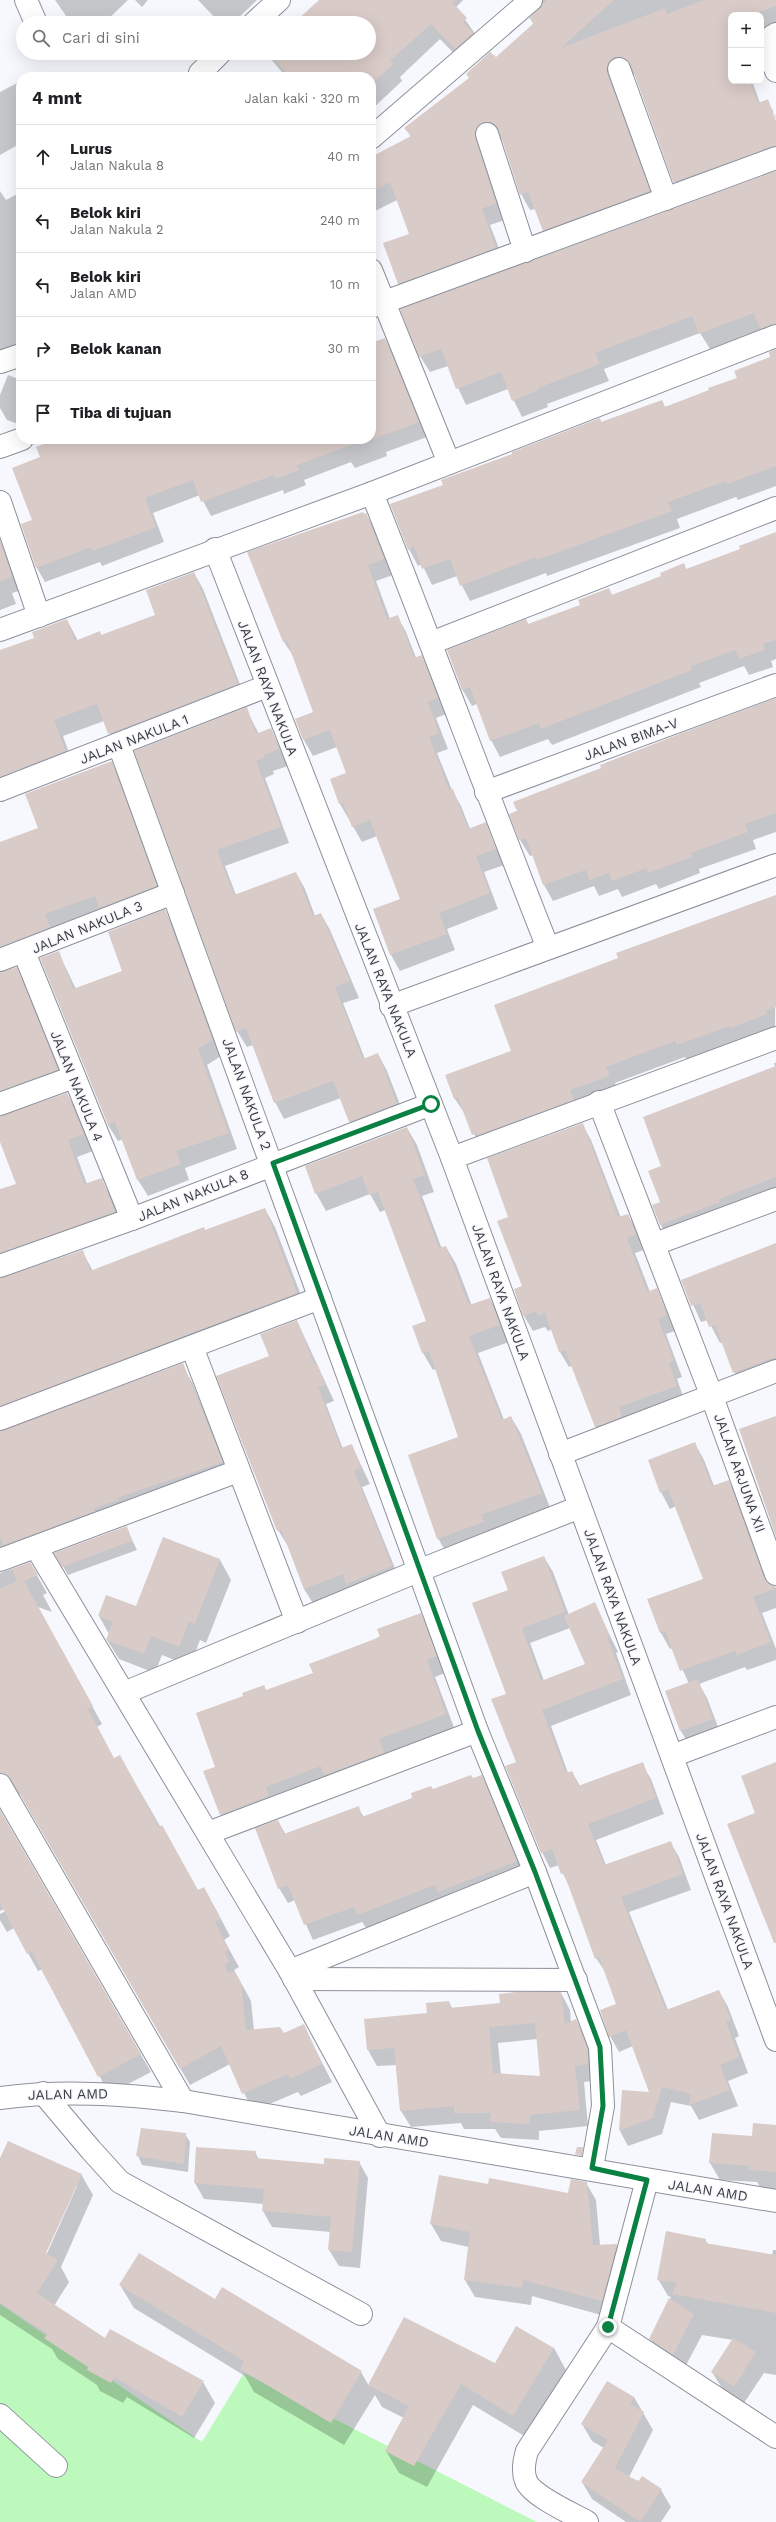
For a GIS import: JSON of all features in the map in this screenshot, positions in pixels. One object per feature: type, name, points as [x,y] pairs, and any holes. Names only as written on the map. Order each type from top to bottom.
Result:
[{"type":"street","points":[[26,0],[33,16]]},
{"type":"street","points":[[262,16],[279,0]]},
{"type":"street","points":[[376,134],[531,0]]},
{"type":"street","points":[[776,34],[769,40],[768,50],[776,71]]},
{"type":"street","points":[[201,72],[213,60]]},
{"type":"street","points":[[619,69],[666,199]]},
{"type":"street","points":[[487,134],[525,251]]},
{"type":"street","points":[[449,463],[377,305],[776,158]]},
{"type":"street","points":[[0,630],[215,549],[372,493],[776,336]]},
{"type":"street","points":[[0,362],[16,357]]},
{"type":"street","points":[[0,447],[16,441]]},
{"type":"street","points":[[372,493],[431,643],[486,792],[548,948]]},
{"type":"street","points":[[0,502],[39,616]]},
{"type":"street","points":[[431,643],[776,508]]},
{"type":"street","name":"JALAN RAYA NAKULA","points":[[215,549],[391,1006],[452,1158],[776,2040]]},
{"type":"street","name":"JALAN BIMA-V","points":[[486,792],[776,685]]},
{"type":"street","name":"JALAN NAKULA 1","points":[[0,790],[119,745],[267,686]]},
{"type":"street","name":"JALAN NAKULA 2","points":[[119,745],[273,1163],[418,1571],[478,1731],[535,1872],[600,2047],[603,2106],[592,2168]]},
{"type":"street","points":[[391,1006],[776,865]]},
{"type":"street","name":"JALAN NAKULA 3","points":[[0,960],[24,952],[173,893]]},
{"type":"street","name":"JALAN NAKULA 4","points":[[24,952],[132,1219]]},
{"type":"street","points":[[452,1158],[599,1102],[776,1038]]},
{"type":"street","points":[[0,1104],[74,1077]]},
{"type":"street","name":"JALAN ARJUNA XII","points":[[599,1102],[655,1244],[776,1574]]},
{"type":"street","name":"JALAN NAKULA 8","points":[[0,1266],[132,1219],[273,1163],[431,1104]]},
{"type":"street","points":[[655,1244],[776,1199]]},
{"type":"street","points":[[0,1419],[320,1298]]},
{"type":"street","points":[[192,1347],[238,1471],[297,1622]]},
{"type":"street","points":[[560,1454],[711,1394],[776,1371]]},
{"type":"street","points":[[0,1560],[238,1471]]},
{"type":"street","points":[[124,1693],[418,1571],[580,1507]]},
{"type":"street","points":[[36,1547],[292,1975],[380,2136]]},
{"type":"street","points":[[672,1756],[776,1717]]},
{"type":"street","points":[[208,1833],[478,1731]]},
{"type":"street","points":[[0,1784],[184,2101]]},
{"type":"street","points":[[292,1975],[535,1872]]},
{"type":"street","points":[[292,1975],[576,1980]]},
{"type":"street","points":[[44,2093],[91,2150],[120,2182],[361,2314]]},
{"type":"street","name":"JALAN AMD","points":[[0,2098],[44,2093],[118,2093],[184,2101],[380,2136],[592,2168],[647,2180],[776,2201]]},
{"type":"street","points":[[587,2522],[538,2494],[526,2482],[523,2467],[527,2451],[578,2376],[608,2327],[647,2180]]},
{"type":"street","points":[[608,2327],[776,2437]]},
{"type":"street","points":[[0,2415],[56,2466]]},
{"type":"green space","points":[[0,2304],[202,2442],[244,2373],[537,2522],[0,2522]]},
{"type":"building","points":[[319,0],[456,0],[453,3],[467,18],[463,22],[473,33],[455,49],[431,24],[390,61],[394,64],[376,80],[376,72],[286,72],[275,60],[376,60],[376,16],[302,16]]},
{"type":"building","points":[[547,0],[614,0],[561,48],[665,8],[667,14],[704,0],[776,0],[776,6],[759,12],[728,12],[728,84],[750,84],[758,103],[768,99],[776,121],[776,146],[673,182],[631,65],[622,57],[614,57],[607,66],[607,73],[650,191],[543,231],[528,192],[520,195],[499,130],[490,122],[483,122],[475,131],[475,137],[496,203],[482,209],[496,248],[398,284],[383,243],[409,234],[390,182],[376,189],[376,154],[411,136],[404,128],[469,78],[466,74],[490,52],[496,57],[534,23],[529,18]]},
{"type":"building","points":[[776,171],[776,324],[760,329],[754,313],[699,334],[692,316],[595,353],[600,364],[538,388],[539,390],[512,401],[501,372],[456,389],[441,349],[419,357],[400,309]]},
{"type":"building","points":[[385,338],[419,422],[376,438],[376,341]]},
{"type":"building","points":[[776,349],[776,466],[727,484],[726,481],[668,502],[672,511],[537,560],[536,557],[460,586],[450,559],[422,569],[414,547],[408,550],[390,504],[443,485],[441,480],[512,454],[512,452],[600,418],[601,422],[662,400],[665,407],[709,390],[708,388],[737,378],[734,371],[770,357],[769,352]]},
{"type":"building","points":[[44,444],[354,444],[297,465],[299,470],[275,479],[274,475],[201,502],[193,480],[145,498],[156,527],[93,551],[91,547],[36,568],[21,524],[32,520],[12,468],[40,457],[36,447]]},
{"type":"building","points":[[363,512],[364,514],[366,513],[384,559],[368,565],[387,619],[398,615],[414,658],[422,655],[438,698],[428,702],[439,733],[429,737],[449,790],[453,789],[468,829],[486,822],[496,849],[476,856],[490,893],[439,913],[447,934],[390,955],[373,909],[400,899],[370,820],[352,827],[343,803],[339,804],[330,779],[346,773],[330,730],[303,740],[295,719],[313,712],[287,641],[283,642],[247,552]]},
{"type":"building","points":[[776,532],[776,640],[763,644],[765,650],[739,659],[735,650],[691,666],[692,670],[541,729],[539,723],[490,741],[470,687],[462,690],[447,650],[526,619],[528,624],[580,605],[578,600],[609,588],[612,595],[661,576],[660,573],[684,563],[686,569],[740,549],[739,546]]},
{"type":"building","points":[[0,541],[12,577],[0,582]]},
{"type":"building","points":[[194,572],[238,684],[108,734],[97,704],[54,720],[66,751],[0,777],[0,650],[34,638],[32,632],[67,619],[75,641],[100,631],[101,635],[155,615],[146,590]]},
{"type":"building","points":[[776,698],[776,813],[745,824],[748,832],[691,853],[692,857],[648,873],[647,868],[612,881],[609,873],[589,880],[586,870],[543,885],[526,838],[519,840],[509,814],[517,811],[513,802],[601,768],[600,765]]},
{"type":"building","points":[[247,707],[256,734],[271,728],[279,749],[264,755],[265,758],[256,761],[281,827],[217,850],[234,895],[296,872],[313,916],[321,913],[350,981],[335,987],[363,1059],[378,1053],[397,1104],[349,1122],[333,1081],[274,1103],[246,1028],[236,1032],[134,751]]},
{"type":"building","points":[[112,761],[157,886],[99,908],[95,896],[45,914],[50,927],[0,947],[0,842],[38,828],[25,794]]},
{"type":"building","points":[[776,895],[776,1007],[765,1011],[767,1014],[731,1028],[730,1026],[677,1045],[675,1041],[606,1067],[610,1076],[570,1090],[574,1100],[478,1135],[477,1133],[472,1135],[458,1098],[454,1099],[445,1075],[511,1051],[494,1005],[618,958],[616,953]]},
{"type":"building","points":[[165,909],[213,1040],[198,1049],[229,1133],[176,1151],[181,1164],[137,1180],[115,1122],[108,1125],[40,958],[59,951],[73,989],[122,971],[108,932]]},
{"type":"building","points":[[17,967],[58,1070],[0,1091],[0,972]]},
{"type":"building","points":[[776,1066],[776,1177],[719,1199],[720,1202],[660,1225],[652,1205],[660,1202],[648,1171],[661,1166],[643,1117]]},
{"type":"building","points":[[67,1093],[84,1134],[68,1140],[84,1184],[102,1178],[115,1212],[0,1253],[0,1189],[16,1184],[0,1142],[0,1116]]},
{"type":"building","points":[[583,1123],[618,1217],[628,1214],[636,1234],[627,1238],[647,1292],[657,1288],[667,1315],[658,1319],[674,1361],[669,1363],[677,1386],[619,1407],[622,1417],[595,1427],[565,1350],[559,1352],[545,1313],[538,1316],[536,1311],[523,1316],[514,1289],[522,1286],[497,1221],[508,1217],[487,1158]]},
{"type":"building","points":[[407,1127],[425,1175],[413,1179],[439,1248],[446,1246],[469,1305],[490,1298],[500,1325],[469,1336],[502,1420],[511,1416],[542,1493],[481,1515],[484,1522],[437,1539],[408,1455],[458,1437],[429,1351],[422,1353],[412,1326],[426,1321],[378,1192],[369,1195],[362,1176],[315,1194],[305,1166]]},
{"type":"building","points":[[265,1208],[297,1293],[0,1406],[0,1278],[83,1250],[90,1271],[204,1227],[205,1230]]},
{"type":"building","points":[[776,1243],[776,1357],[733,1373],[715,1325],[709,1327],[700,1303],[691,1306],[681,1280]]},
{"type":"building","points":[[297,1320],[314,1364],[317,1363],[325,1385],[318,1387],[341,1448],[352,1444],[361,1468],[354,1470],[392,1566],[346,1584],[343,1574],[304,1589],[281,1529],[277,1531],[216,1376],[269,1356],[260,1334]]},
{"type":"building","points":[[183,1363],[223,1462],[117,1498],[118,1500],[92,1509],[96,1511],[3,1545],[0,1537],[0,1431]]},
{"type":"building","points":[[776,1416],[776,1537],[739,1429]]},
{"type":"building","points":[[695,1442],[712,1486],[729,1480],[764,1578],[776,1588],[753,1597],[771,1642],[737,1655],[735,1651],[680,1671],[665,1631],[660,1633],[647,1599],[703,1579],[668,1489],[660,1493],[648,1460]]},
{"type":"building","points":[[127,1526],[132,1541],[62,1567],[54,1553]]},
{"type":"building","points":[[163,1537],[220,1559],[195,1624],[189,1621],[179,1647],[151,1636],[144,1654],[106,1640],[113,1622],[98,1616],[106,1595],[136,1606]]},
{"type":"building","points":[[544,1556],[565,1612],[522,1628],[541,1681],[585,1664],[564,1616],[595,1602],[610,1636],[607,1637],[623,1679],[542,1710],[566,1773],[572,1771],[578,1786],[643,1762],[656,1798],[588,1824],[604,1865],[671,1841],[683,1874],[621,1897],[666,2010],[719,1990],[731,2020],[726,2022],[739,2057],[720,2065],[730,2090],[689,2105],[691,2094],[662,2087],[653,2118],[619,2131],[622,2090],[649,2092],[626,2030],[609,2037],[600,2010],[616,2004],[599,1957],[595,1959],[564,1873],[561,1874],[552,1849],[541,1853],[505,1766],[516,1762],[491,1699],[506,1694],[472,1603],[508,1590],[501,1572]]},
{"type":"building","points":[[30,1562],[38,1575],[24,1581],[93,1706],[88,1709],[114,1758],[120,1755],[159,1827],[162,1825],[198,1890],[204,1887],[221,1919],[215,1922],[229,1949],[225,1952],[230,1962],[225,1964],[227,1973],[235,1972],[241,1983],[246,2030],[280,2027],[284,2033],[304,2024],[322,2064],[290,2079],[288,2074],[242,2094],[221,2046],[180,2069],[11,1779],[0,1773],[0,1589],[17,1581],[12,1569]]},
{"type":"building","points":[[421,1613],[437,1656],[427,1660],[446,1714],[379,1739],[384,1753],[324,1775],[321,1766],[266,1787],[269,1796],[220,1815],[203,1771],[215,1767],[196,1713],[243,1696],[242,1693],[264,1685],[266,1690],[313,1673],[309,1664],[380,1637],[377,1629]]},
{"type":"building","points":[[698,1679],[713,1719],[680,1731],[665,1691]]},
{"type":"building","points":[[776,1762],[776,1943],[774,1943],[727,1824],[755,1813],[741,1776]]},
{"type":"building","points":[[471,1775],[473,1778],[482,1775],[517,1861],[438,1892],[435,1885],[357,1915],[354,1907],[304,1925],[288,1885],[278,1889],[255,1828],[278,1820],[284,1834],[359,1806],[362,1817],[412,1798],[411,1793],[431,1786],[433,1789]]},
{"type":"building","points":[[0,1810],[141,2054],[98,2077],[32,1952],[27,1954],[0,1903]]},
{"type":"building","points":[[515,1992],[561,1992],[565,2024],[576,2019],[588,2049],[588,2064],[575,2066],[580,2110],[530,2115],[530,2124],[490,2122],[491,2113],[454,2113],[454,2106],[400,2111],[394,2048],[367,2050],[364,2019],[427,2013],[426,2003],[449,2001],[450,2008],[500,2003],[499,1994]],"holes":[[[535,2023],[540,2076],[493,2073],[489,2027]]]},
{"type":"building","points":[[753,2123],[776,2125],[776,2172],[749,2170],[749,2166],[709,2163],[712,2133],[752,2136]]},
{"type":"building","points":[[141,2128],[186,2133],[184,2164],[136,2156]]},
{"type":"building","points":[[8,2141],[82,2174],[46,2253],[58,2260],[37,2293],[105,2338],[110,2329],[204,2381],[182,2417],[114,2377],[111,2383],[87,2370],[88,2367],[44,2338],[48,2334],[0,2303],[0,2158]]},
{"type":"building","points":[[196,2147],[256,2151],[255,2158],[324,2164],[324,2158],[360,2161],[352,2252],[328,2250],[331,2217],[262,2211],[264,2189],[194,2183]]},
{"type":"building","points":[[577,2147],[583,2147],[582,2156],[575,2154]]},
{"type":"building","points":[[439,2175],[488,2184],[489,2178],[568,2193],[571,2179],[587,2182],[593,2245],[617,2244],[602,2301],[523,2280],[522,2288],[464,2280],[470,2232],[430,2224]]},
{"type":"building","points":[[666,2231],[706,2239],[705,2243],[776,2255],[776,2313],[672,2294],[677,2283],[657,2280]]},
{"type":"building","points":[[139,2253],[215,2299],[222,2287],[362,2371],[331,2423],[240,2369],[244,2361],[119,2285]]},
{"type":"building","points":[[669,2298],[694,2314],[673,2355],[649,2339]]},
{"type":"building","points":[[404,2317],[495,2363],[516,2326],[554,2348],[513,2416],[461,2384],[414,2466],[385,2451],[409,2406],[368,2385]]},
{"type":"building","points":[[733,2338],[756,2352],[734,2387],[711,2372]]},
{"type":"building","points":[[607,2381],[634,2397],[630,2404],[644,2412],[615,2468],[638,2482],[642,2476],[662,2489],[640,2522],[581,2482],[608,2440],[581,2424]]},
{"type":"route","points":[[431,1104],[273,1163],[418,1571],[478,1731],[535,1872],[600,2047],[603,2106],[592,2168],[647,2180],[608,2327]]}]
